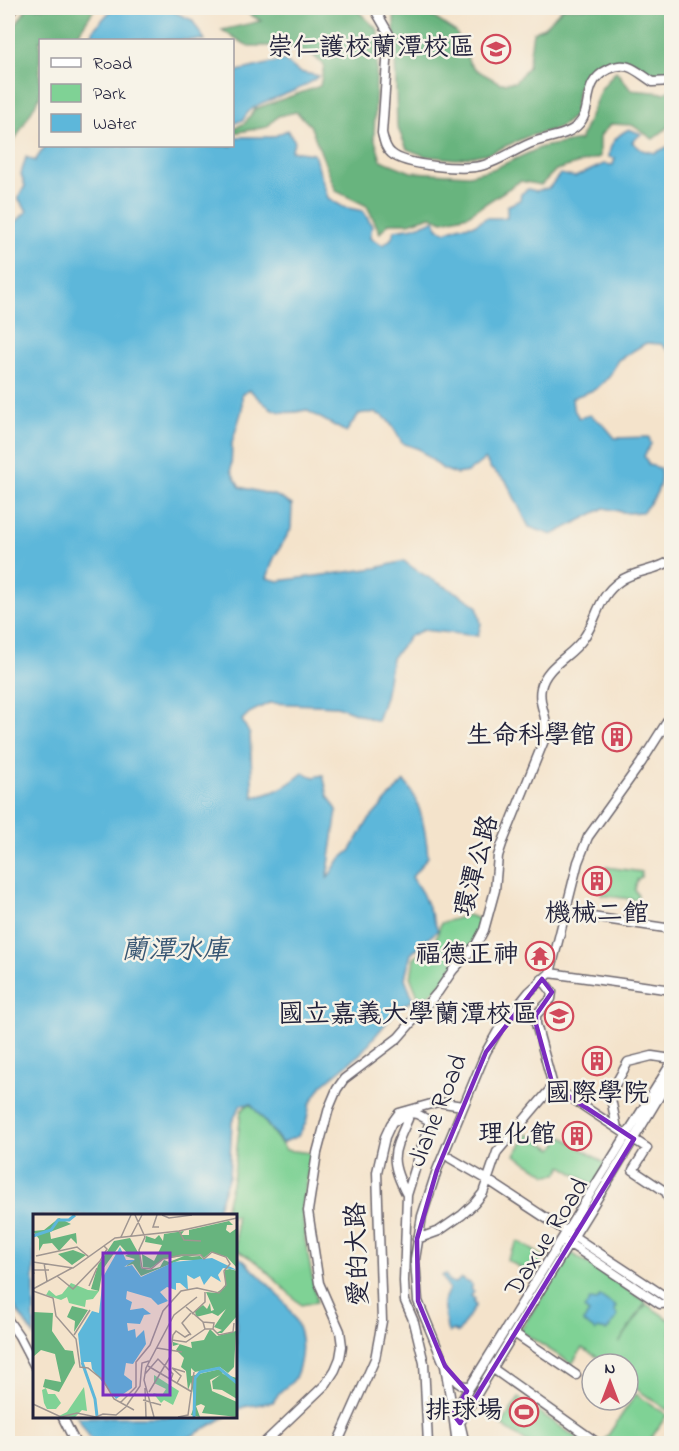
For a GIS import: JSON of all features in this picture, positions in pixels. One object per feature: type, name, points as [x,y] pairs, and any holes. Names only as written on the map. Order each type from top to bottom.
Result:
[{"type":"street","points":[[8,16],[13,8]]},
{"type":"street","points":[[374,8],[389,34],[382,133],[384,143],[393,156],[423,166],[481,166],[529,143],[570,131],[582,121],[593,80],[612,68],[627,65],[653,82],[672,81]]},
{"type":"street","name":"環潭公路","points":[[262,1443],[326,1384],[340,1358],[342,1346],[340,1331],[319,1283],[308,1211],[317,1153],[329,1108],[337,1089],[344,1078],[398,1038],[438,992],[453,969],[476,945],[495,890],[498,856],[544,738],[547,725],[540,700],[540,689],[544,678],[584,638],[599,604],[613,586],[622,579],[672,560]]},
{"type":"street","name":"Jiahe Road","points":[[460,1423],[453,1414],[445,1366],[418,1301],[415,1279],[417,1239],[437,1170],[486,1052],[528,992],[546,976],[566,913],[578,862],[588,837],[641,763],[672,714]]},
{"type":"street","points":[[566,913],[672,929]]},
{"type":"street","points":[[672,990],[546,976],[552,992],[551,999],[536,1015],[536,1024],[553,1086],[647,1148],[633,1170],[666,1192],[672,1205]]},
{"type":"street","points":[[457,1443],[453,1414],[564,1236],[631,1137],[672,1060],[652,1056],[628,1062],[610,1094],[617,1128]]},
{"type":"street","name":"Daxue Road","points":[[460,1423],[572,1241],[631,1137],[672,1075]]},
{"type":"street","points":[[417,1239],[440,1231],[462,1215],[483,1193],[497,1152],[553,1086]]},
{"type":"street","points":[[399,1113],[438,1102],[462,1106]]},
{"type":"street","points":[[399,1113],[417,1114],[430,1122],[407,1195],[405,1301],[414,1322],[424,1363],[428,1443]]},
{"type":"street","name":"愛的大路","points":[[337,1443],[375,1359],[382,1321],[377,1172],[385,1137],[399,1113]]},
{"type":"street","points":[[391,1124],[401,1118],[408,1119],[394,1151],[394,1160],[407,1195]]},
{"type":"street","points":[[450,1158],[488,1180],[564,1236],[672,1302]]},
{"type":"street","points":[[8,1320],[33,1363]]},
{"type":"street","points":[[514,1334],[576,1375]]},
{"type":"street","points":[[445,1366],[460,1384],[465,1387],[471,1385]]},
{"type":"street","points":[[492,1368],[599,1443]]},
{"type":"street","points":[[63,1418],[76,1443]]},
{"type":"street","points":[[460,1423],[465,1443]]},
{"type":"highlighted area","points":[[542,979],[552,992],[536,1015],[536,1024],[553,1086],[634,1139],[460,1423],[453,1414],[467,1391],[445,1366],[418,1301],[417,1239],[437,1170],[486,1052]]},
{"type":"green space","points":[[27,8],[95,8],[75,39],[39,39],[39,98],[8,152],[8,37]]},
{"type":"green space","points":[[239,8],[358,8],[359,12],[378,30],[374,137],[381,160],[411,172],[469,175],[493,169],[542,147],[580,140],[601,89],[616,71],[631,90],[664,93],[671,90],[671,125],[653,139],[632,125],[611,124],[600,136],[600,157],[556,170],[541,185],[520,181],[468,215],[443,221],[431,216],[409,223],[389,223],[380,233],[367,206],[336,191],[310,125],[296,112],[278,116],[267,127],[234,133],[234,128],[245,123],[255,109],[320,86],[324,66],[312,54],[279,46],[248,46],[222,30],[261,21]]},
{"type":"green space","points":[[563,8],[671,8],[671,74],[653,74],[625,62],[611,63],[593,71],[578,87],[574,116],[559,128],[526,137],[490,153],[456,159],[425,156],[407,149],[397,126],[394,16],[408,12],[433,17],[456,32],[470,64],[500,83],[515,82],[528,67],[533,32],[544,27]]},
{"type":"green space","points":[[606,867],[642,872],[635,890],[638,895],[637,900],[601,895]]},
{"type":"green space","points":[[468,915],[484,921],[472,943],[448,976],[420,1001],[411,979],[414,958],[435,942],[441,923]]},
{"type":"green space","points":[[252,1105],[286,1150],[311,1153],[302,1209],[305,1240],[317,1302],[301,1305],[257,1262],[237,1250],[237,1214],[224,1214],[234,1174],[241,1111],[246,1106]]},
{"type":"green space","points":[[528,1134],[553,1149],[562,1136],[609,1166],[596,1187],[562,1166],[557,1174],[547,1175],[515,1155]]},
{"type":"green space","points":[[518,1241],[544,1257],[533,1275],[507,1260]]},
{"type":"green space","points":[[570,1252],[646,1302],[619,1343],[646,1304],[671,1321],[671,1404],[667,1410],[640,1391],[640,1352],[589,1352],[582,1348],[572,1364],[520,1331]]},
{"type":"green space","points":[[640,1397],[667,1415],[648,1443],[602,1444],[624,1412],[640,1412]]},
{"type":"green space","name":"排球場","points":[[519,1398],[584,1443],[528,1443],[501,1425]]},
{"type":"water","points":[[113,8],[177,8],[174,12],[192,20],[204,39],[90,39],[94,29]]},
{"type":"water","points":[[284,60],[299,72],[319,76],[300,89],[256,106],[246,114],[243,120],[234,124],[234,72]]},
{"type":"water","name":"蘭潭水庫","points":[[629,129],[641,134],[632,142],[642,150],[655,153],[671,145],[671,353],[661,344],[646,343],[618,360],[609,377],[596,389],[572,398],[573,408],[579,418],[590,415],[603,424],[615,438],[649,437],[651,444],[644,456],[649,465],[660,468],[661,475],[654,497],[642,512],[628,513],[604,508],[552,535],[529,527],[506,481],[491,469],[485,459],[468,472],[456,474],[443,469],[419,449],[402,443],[390,423],[381,415],[359,414],[346,432],[306,410],[281,412],[263,403],[250,390],[242,394],[242,410],[232,443],[231,471],[240,487],[277,496],[292,505],[291,529],[274,558],[267,578],[278,581],[376,568],[404,561],[421,574],[477,606],[481,624],[478,636],[423,630],[410,636],[392,658],[385,697],[377,721],[337,706],[269,703],[249,713],[242,720],[250,735],[253,797],[280,789],[303,773],[314,777],[323,775],[328,796],[337,810],[327,879],[339,860],[351,850],[368,821],[404,781],[419,807],[428,857],[412,877],[422,893],[438,930],[411,954],[405,978],[413,1000],[399,1008],[360,1054],[322,1085],[310,1104],[306,1123],[298,1136],[282,1143],[251,1104],[241,1105],[232,1122],[229,1176],[215,1214],[33,1214],[33,1334],[8,1297],[8,230],[27,211],[18,198],[25,186],[21,174],[26,157],[35,161],[44,147],[234,147],[234,137],[273,137],[287,130],[295,141],[291,151],[314,154],[328,198],[343,207],[363,211],[372,226],[370,238],[383,245],[391,239],[395,230],[435,220],[437,228],[445,232],[461,226],[474,225],[486,218],[507,218],[507,206],[520,200],[521,194],[528,189],[536,191],[549,188],[560,174],[575,177],[604,164],[613,165],[615,158],[609,157],[609,152],[612,144]]},
{"type":"water","points":[[237,1256],[281,1298],[298,1326],[302,1342],[301,1359],[292,1382],[273,1402],[243,1407],[237,1410]]},
{"type":"water","points":[[445,1274],[450,1282],[456,1283],[461,1278],[472,1285],[470,1289],[474,1291],[471,1296],[475,1299],[473,1303],[476,1305],[458,1333],[453,1330],[449,1333],[447,1329],[443,1302],[449,1289],[442,1276]]},
{"type":"water","points":[[600,1296],[616,1307],[614,1310],[618,1316],[607,1331],[597,1329],[596,1331],[583,1322],[589,1313],[584,1309],[590,1300],[597,1301]]},
{"type":"water","points":[[79,1418],[223,1418],[188,1438],[185,1444],[93,1443]]},
{"type":"place","name":"崇仁護校蘭潭校區","points":[[496,49]]},
{"type":"place","name":"生命科學館","points":[[617,737]]},
{"type":"place","name":"機械二館","points":[[597,881]]},
{"type":"place","name":"福德正神","points":[[540,956]]},
{"type":"place","name":"國立嘉義大學蘭潭校區","points":[[559,1016]]},
{"type":"place","name":"國際學院","points":[[597,1061]]},
{"type":"place","name":"理化館","points":[[577,1136]]},
{"type":"place","name":"排球場","points":[[524,1412]]}]
